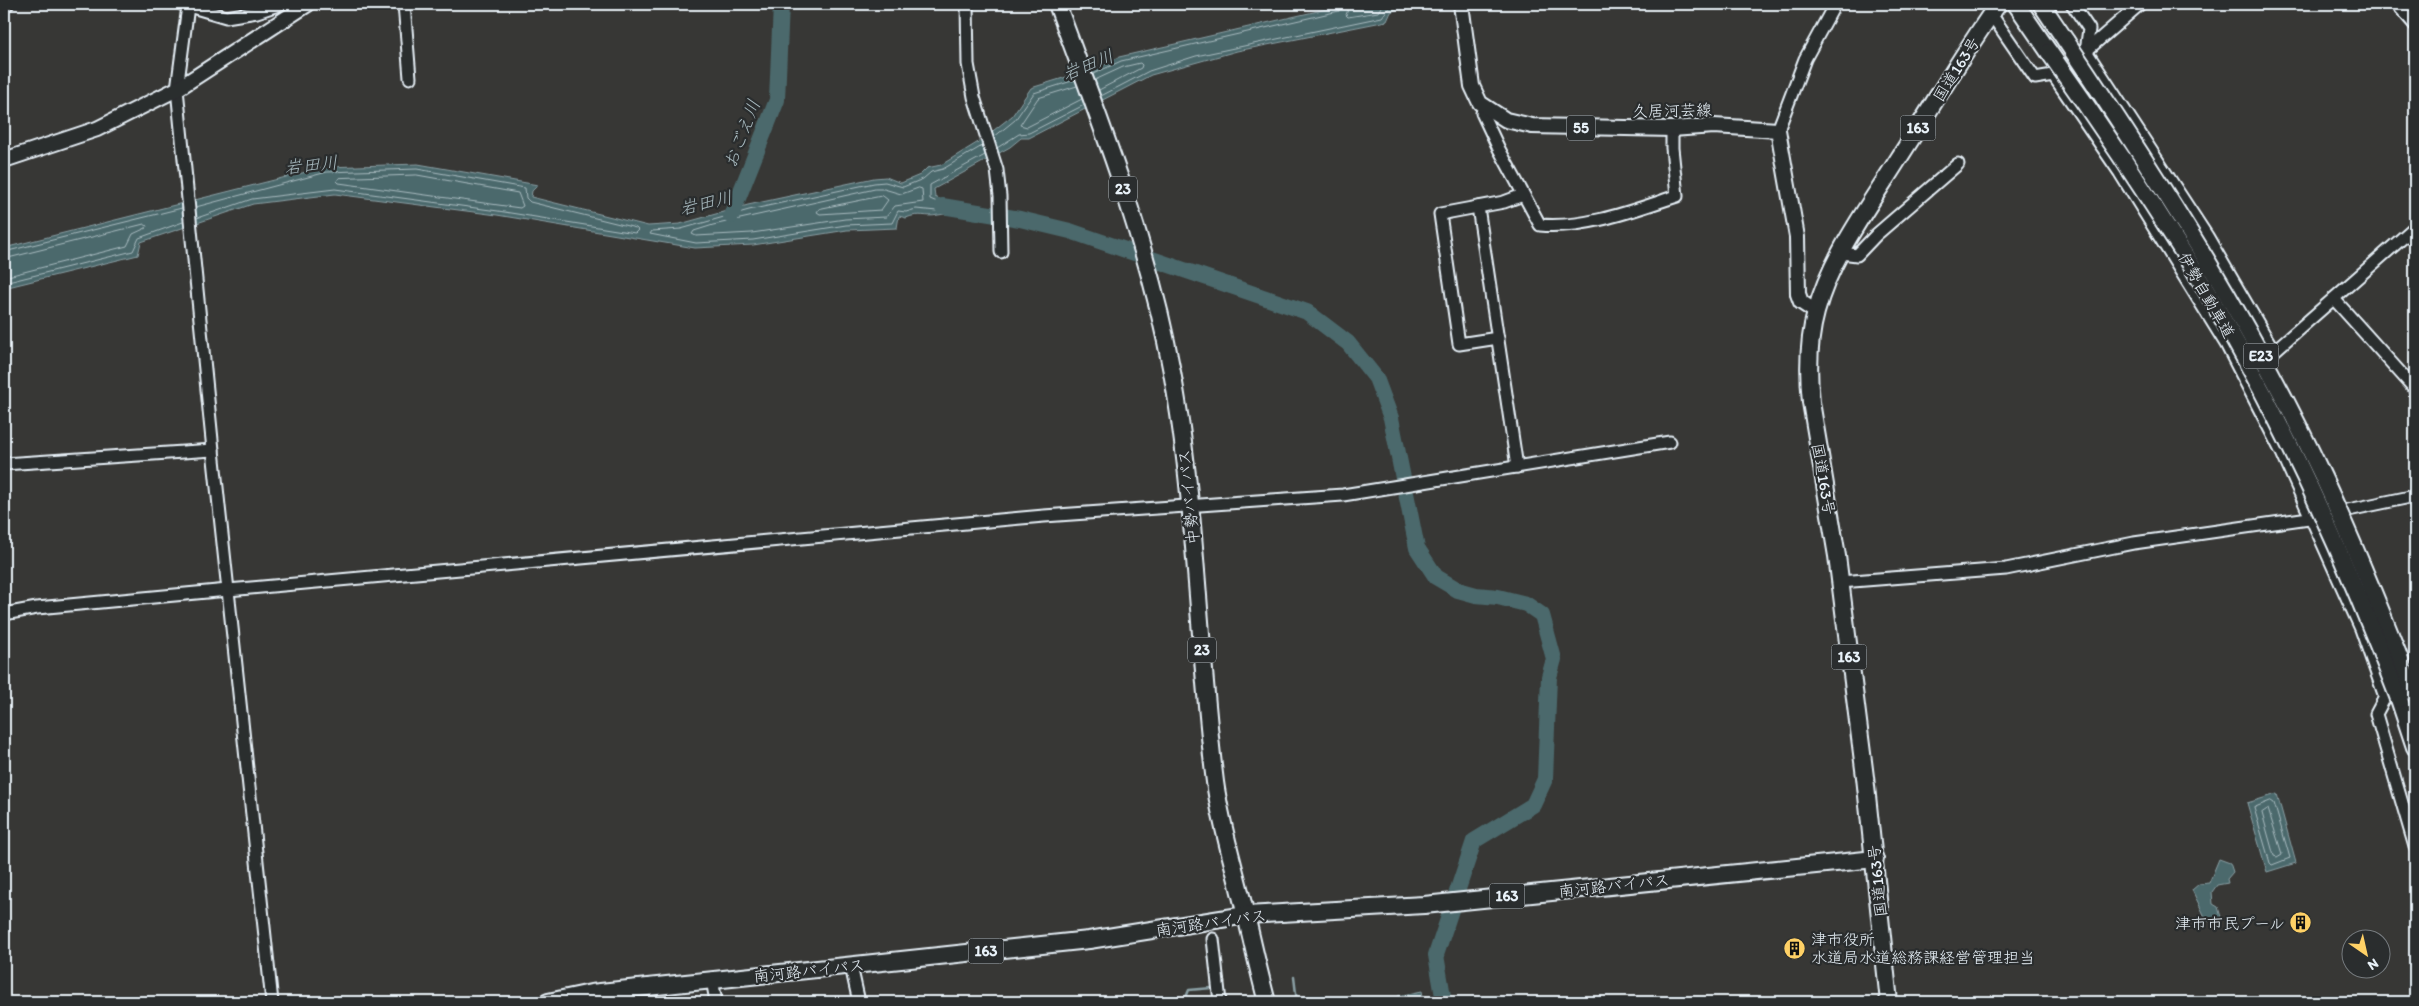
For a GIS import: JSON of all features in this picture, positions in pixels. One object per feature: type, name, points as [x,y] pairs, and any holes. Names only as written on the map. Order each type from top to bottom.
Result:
[{"type":"highway","name":"中勢バイパス","points":[[1057,4],[1109,147],[1136,231],[1154,294],[1172,370],[1190,504],[1208,716],[1216,786],[1267,1002]]},
{"type":"highway","name":"伊勢自動車道","points":[[2040,4],[2136,146],[2248,332],[2326,485],[2367,576],[2405,694],[2415,747]]},
{"type":"highway","name":"伊勢自動車道","points":[[2017,6],[2122,155],[2190,264],[2264,395],[2308,482],[2405,694]]},
{"type":"highway","name":"国道163号","points":[[1889,1002],[1875,859],[1840,582],[1809,381],[1810,349],[1816,312],[1841,253],[1992,7]]},
{"type":"highway","name":"南河路バイパス","points":[[548,1002],[591,993],[712,979],[1089,940],[1246,915],[1424,905],[1875,859]]},
{"type":"main road","points":[[4,160],[96,129],[177,89],[308,4]]},
{"type":"main road","points":[[1462,9],[1470,79],[1475,93],[1484,107]]},
{"type":"main road","name":"久居河芸線","points":[[1484,107],[1506,120],[1532,126],[1672,129],[1714,126],[1778,130]]},
{"type":"main road","points":[[1778,130],[1797,237],[1798,294],[1801,302],[1816,312]]},
{"type":"street","points":[[4,5],[8,4]]},
{"type":"street","points":[[272,1002],[213,450],[177,89],[185,5],[226,17],[257,12],[281,4]]},
{"type":"street","points":[[404,4],[410,78]]},
{"type":"street","points":[[967,4],[968,64],[974,97],[996,166],[1000,196],[1001,252]]},
{"type":"street","points":[[1778,130],[1805,59],[1835,4]]},
{"type":"street","points":[[2072,4],[2089,29],[2086,51],[2208,236],[2274,351],[2415,226]]},
{"type":"street","points":[[1992,7],[2035,78],[2053,75],[2086,51],[2140,4]]},
{"type":"street","points":[[2397,4],[2415,25]]},
{"type":"street","points":[[2053,75],[2120,173],[2208,314],[2278,445],[2361,630],[2405,694],[2376,714],[2415,847]]},
{"type":"street","points":[[1484,107],[1482,114],[1540,225],[1556,226],[1630,212],[1677,196],[1672,129]]},
{"type":"street","points":[[1841,253],[1857,255],[1877,234],[1958,164]]},
{"type":"street","points":[[1498,338],[1459,344],[1440,214],[1504,202],[1524,194]]},
{"type":"street","points":[[1478,207],[1517,467]]},
{"type":"street","points":[[2334,299],[2415,389]]},
{"type":"street","points":[[4,614],[37,608],[228,590],[1190,504],[1224,504],[1343,495],[1670,442]]},
{"type":"street","points":[[4,464],[213,450]]},
{"type":"street","points":[[1840,582],[2006,569],[2134,543],[2310,518],[2415,496]]},
{"type":"street","points":[[1213,939],[1220,1002]]},
{"type":"street","points":[[851,966],[859,1002]]},
{"type":"street","points":[[712,979],[716,1002]]},
{"type":"water","points":[[1348,4],[1407,4],[1391,12],[1387,21],[1237,51],[1151,75],[1029,138],[1021,138],[1010,147],[934,189],[935,197],[971,213],[951,213],[934,216],[915,215],[906,218],[899,216],[897,228],[847,230],[753,245],[695,248],[497,215],[335,194],[253,204],[141,242],[138,255],[4,288],[4,248],[326,167],[418,164],[538,185],[532,191],[531,197],[648,226],[680,224],[748,205],[874,178],[886,177],[901,183],[920,175],[927,168],[941,165],[980,141],[1012,116],[1031,88],[1102,66],[1119,57]]},
{"type":"water","points":[[2277,794],[2296,863],[2267,872],[2247,803]]},
{"type":"water","points":[[2219,859],[2230,863],[2233,872],[2227,879],[2228,883],[2217,885],[2212,892],[2213,904],[2218,907],[2221,917],[2219,921],[2207,921],[2192,890],[2199,884],[2209,883]]},
{"type":"water","points":[[1422,991],[1424,1002],[1399,1002],[1398,996]]},
{"type":"waterway","name":"おごえ川","points":[[731,216],[777,100],[781,4]]},
{"type":"waterway","points":[[942,206],[1020,219],[1070,231],[1307,312],[1348,343],[1376,378],[1391,418],[1417,548],[1436,577],[1458,590],[1526,604],[1542,615],[1554,659],[1549,677],[1545,779],[1533,805],[1474,841],[1436,955],[1444,1002]]},
{"type":"waterway","points":[[1294,977],[1297,1002]]},
{"type":"waterway","points":[[1184,1002],[1189,990],[1212,988]]},
{"type":"place","name":"津市市民プール","points":[[2301,923]]},
{"type":"place","name":"津市役所 水道局水道総務課経営管理担当","points":[[1795,948]]},
{"type":"water label","name":"岩田川","points":[[1088,65]]},
{"type":"water label","name":"岩田川","points":[[311,165]]},
{"type":"water label","name":"岩田川","points":[[706,203]]}]
